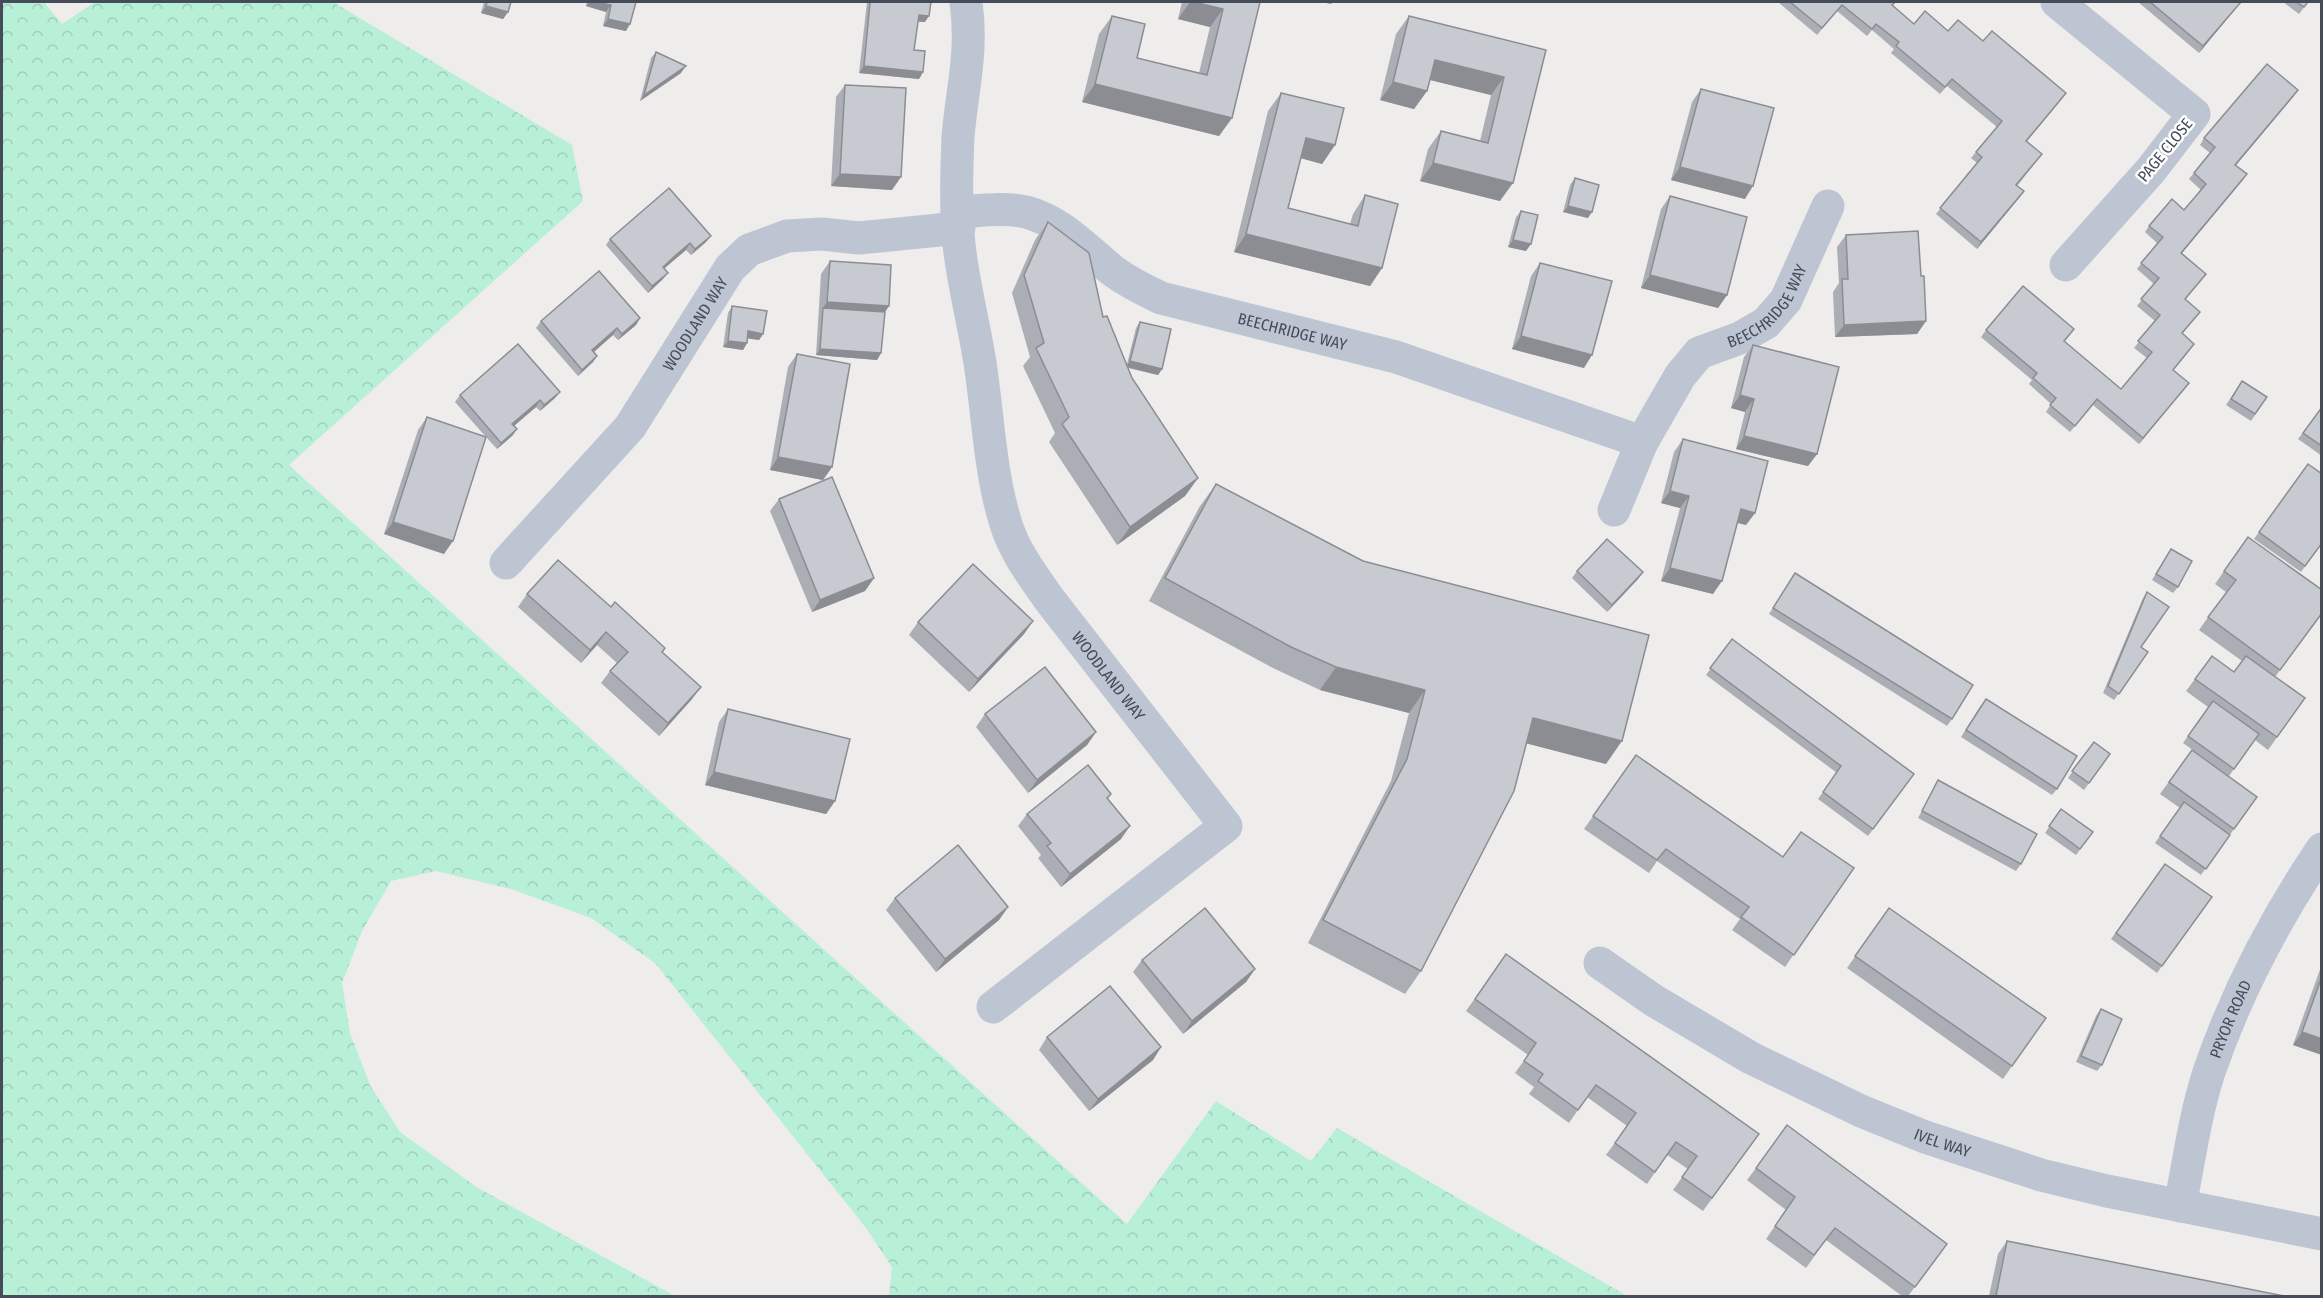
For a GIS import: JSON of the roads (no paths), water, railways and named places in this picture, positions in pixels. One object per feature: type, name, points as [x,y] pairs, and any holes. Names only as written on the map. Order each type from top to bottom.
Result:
[{"type":"street","name":"WOODLAND WAY","points":[[966,2],[970,28],[966,82],[958,136],[958,220],[965,282],[977,342],[999,495],[1006,526],[1025,564],[1049,599],[1226,826],[993,1006]]},
{"type":"street","name":"PAGE CLOSE","points":[[2057,2],[2194,114],[2151,170],[2066,264]]},
{"type":"street","name":"BEECHRIDGE WAY","points":[[1614,510],[1642,442],[1680,376],[1699,353],[1740,338],[1766,323],[1786,300],[1828,206]]},
{"type":"street","name":"BEECHRIDGE WAY","points":[[958,220],[999,210],[1025,212],[1059,228],[1086,245],[1114,271],[1139,288],[1161,298],[1396,357],[1642,442]]},
{"type":"street","name":"WOODLAND WAY","points":[[506,563],[630,427],[730,268],[748,250],[769,241],[805,234],[859,238],[958,220]]},
{"type":"street","name":"PRYOR ROAD","points":[[2180,1206],[2197,1117],[2209,1074],[2230,1018],[2268,935],[2322,849]]},
{"type":"street","name":"IVEL WAY","points":[[1600,963],[1653,1000],[1751,1058],[1861,1111],[1925,1137],[2041,1175],[2322,1234]]}]
